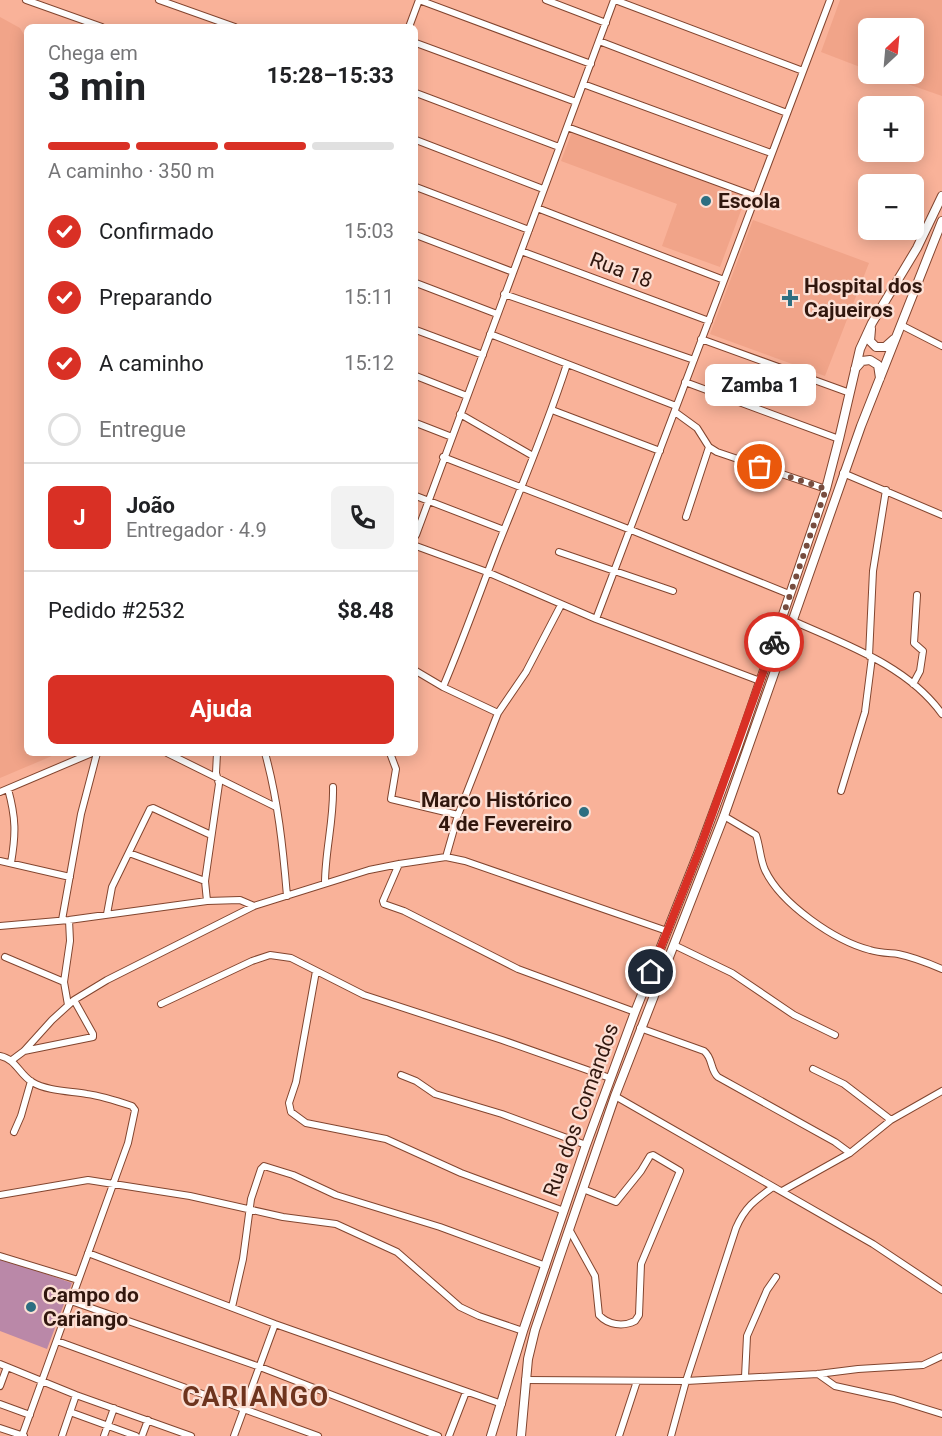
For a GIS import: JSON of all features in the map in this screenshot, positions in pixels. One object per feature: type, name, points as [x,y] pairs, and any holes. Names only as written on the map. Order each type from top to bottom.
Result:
[{"type":"main road","name":"Rua dos Comandos","points":[[491,1436],[523,1331],[586,1145],[635,1012],[699,851],[826,489],[840,440],[860,349],[872,323],[917,248],[942,196]]},
{"type":"main road","name":"Rua dos Comandos","points":[[521,1436],[525,1380],[535,1330],[615,1096],[724,816],[843,473],[942,221]]},
{"type":"main road","points":[[872,323],[870,341],[876,347],[885,348],[897,335]]},
{"type":"main road","points":[[854,371],[862,361],[870,360],[878,365],[880,378]]},
{"type":"street","points":[[26,0],[94,24]]},
{"type":"street","points":[[159,0],[227,24]]},
{"type":"street","points":[[410,24],[419,0],[591,64]]},
{"type":"street","points":[[546,0],[606,22]]},
{"type":"street","points":[[418,529],[614,0],[803,71]]},
{"type":"street","points":[[596,620],[830,0]]},
{"type":"street","points":[[599,41],[788,113]]},
{"type":"street","points":[[418,44],[576,102]]},
{"type":"street","points":[[584,84],[771,153]]},
{"type":"street","points":[[418,94],[559,147]]},
{"type":"street","points":[[567,127],[756,196]]},
{"type":"street","points":[[418,141],[543,189]]},
{"type":"street","points":[[418,188],[529,230]]},
{"type":"street","points":[[537,208],[724,280]]},
{"type":"street","points":[[418,236],[513,272]]},
{"type":"street","name":"Rua 18","points":[[521,251],[709,321]]},
{"type":"street","points":[[418,284],[497,314]]},
{"type":"street","points":[[504,294],[694,360]]},
{"type":"street","points":[[900,325],[942,346]]},
{"type":"street","points":[[418,331],[483,355]]},
{"type":"street","points":[[490,334],[675,409],[697,428],[710,447],[717,452],[826,489]]},
{"type":"street","points":[[701,339],[849,393]]},
{"type":"street","points":[[443,687],[469,626],[552,410],[567,364]]},
{"type":"street","points":[[418,377],[467,396]]},
{"type":"street","points":[[685,382],[840,440]]},
{"type":"street","points":[[552,410],[660,451]]},
{"type":"street","points":[[460,414],[533,456]]},
{"type":"street","points":[[418,424],[452,437]]},
{"type":"street","points":[[686,517],[710,447]]},
{"type":"street","points":[[443,457],[789,594]]},
{"type":"street","points":[[843,473],[942,515]]},
{"type":"street","points":[[841,791],[865,712],[871,656],[873,571],[886,490]]},
{"type":"street","points":[[418,497],[504,530]]},
{"type":"street","points":[[418,547],[488,572],[596,620],[760,681]]},
{"type":"street","points":[[560,552],[673,591]]},
{"type":"street","points":[[913,684],[920,671],[923,651],[914,643],[916,595]]},
{"type":"street","points":[[446,857],[458,815],[498,713],[526,672],[561,605]]},
{"type":"street","points":[[791,620],[871,656],[913,684],[942,714]]},
{"type":"street","points":[[418,672],[443,687],[498,713]]},
{"type":"street","points":[[936,706],[942,700]]},
{"type":"street","points":[[0,792],[85,756]]},
{"type":"street","points":[[68,1005],[64,982],[70,941],[65,920],[81,814],[96,756]]},
{"type":"street","points":[[173,756],[276,807]]},
{"type":"street","points":[[207,901],[205,881],[219,784],[216,773],[217,756]]},
{"type":"street","points":[[266,756],[272,779],[284,852],[287,896]]},
{"type":"street","points":[[391,756],[396,769],[391,799],[458,815]]},
{"type":"street","points":[[325,883],[326,851],[333,809],[333,787]]},
{"type":"street","points":[[8,789],[16,823],[11,863]]},
{"type":"street","points":[[107,914],[110,892],[149,810],[153,808],[211,835]]},
{"type":"street","points":[[724,816],[756,835],[763,863],[772,883],[784,897],[820,924],[856,946],[909,957],[942,969]]},
{"type":"street","points":[[129,853],[205,881]]},
{"type":"street","points":[[12,1060],[24,1051],[68,1005],[107,980],[254,906],[325,883],[399,864],[446,857],[544,887],[667,931]]},
{"type":"street","points":[[0,861],[70,877]]},
{"type":"street","points":[[399,864],[383,901],[384,904],[404,911],[518,969],[635,1012]]},
{"type":"street","points":[[0,926],[65,920],[207,901],[240,900],[254,906]]},
{"type":"street","points":[[674,945],[732,973],[794,1015],[835,1035]]},
{"type":"street","points":[[161,1004],[252,961],[270,955],[291,958],[364,995],[610,1078]]},
{"type":"street","points":[[5,957],[64,982]]},
{"type":"street","points":[[316,971],[298,1074],[288,1107],[295,1117],[306,1123],[386,1139],[461,1173],[564,1211]]},
{"type":"street","points":[[24,1051],[93,1037],[74,1000]]},
{"type":"street","points":[[640,1028],[704,1051],[710,1056],[712,1070],[718,1077],[835,1142],[850,1153]]},
{"type":"street","points":[[0,1056],[12,1060],[31,1081],[59,1090],[103,1097],[133,1107],[135,1116],[113,1184],[22,1436],[0,1428]]},
{"type":"street","points":[[813,1068],[851,1088],[891,1120]]},
{"type":"street","points":[[401,1075],[445,1098],[502,1114],[586,1145]]},
{"type":"street","points":[[14,1132],[31,1081]]},
{"type":"street","points":[[782,1191],[850,1153],[891,1120],[942,1091]]},
{"type":"street","points":[[615,1096],[873,1244],[942,1290]]},
{"type":"street","points":[[569,1229],[595,1276],[598,1315],[608,1323],[624,1325],[633,1323],[639,1315],[641,1264],[680,1171],[652,1155],[616,1202],[583,1189]]},
{"type":"street","points":[[232,1307],[243,1259],[249,1210],[261,1169],[264,1166],[336,1195],[440,1227],[546,1266]]},
{"type":"street","points":[[0,1195],[86,1180],[190,1196],[249,1210],[336,1224],[402,1255],[460,1307],[479,1317],[523,1331]]},
{"type":"street","points":[[671,1436],[714,1292],[742,1214],[748,1206],[773,1187]]},
{"type":"street","points":[[88,1253],[275,1324],[502,1404]]},
{"type":"street","points":[[0,1256],[78,1280]]},
{"type":"street","points":[[745,1377],[746,1343],[750,1329],[767,1290],[776,1278]]},
{"type":"street","points":[[71,1301],[260,1367],[438,1436]]},
{"type":"street","points":[[234,1436],[275,1324]]},
{"type":"street","points":[[57,1341],[318,1436]]},
{"type":"street","points":[[525,1380],[686,1381],[818,1374],[923,1365],[942,1356]]},
{"type":"street","points":[[0,1364],[179,1434],[191,1436]]},
{"type":"street","points":[[0,1386],[7,1366]]},
{"type":"street","points":[[818,1374],[835,1386],[894,1399],[942,1414]]},
{"type":"street","points":[[619,1436],[637,1381]]},
{"type":"street","points":[[449,1436],[466,1392]]},
{"type":"street","points":[[62,1436],[76,1395]]},
{"type":"street","points":[[0,1404],[30,1415]]},
{"type":"street","points":[[104,1436],[114,1408]]},
{"type":"street","points":[[70,1412],[136,1436]]},
{"type":"street","points":[[142,1436],[148,1420]]},
{"type":"shaded area","points":[[840,0],[942,0],[942,96],[908,84],[924,84],[924,18],[858,18],[858,66],[821,52]]},
{"type":"shaded area","points":[[0,17],[20,28],[24,35],[24,756],[52,756],[0,778]]},
{"type":"shaded area","name":"Escola","points":[[572,132],[746,197],[720,267],[662,246],[677,204],[561,161]]},
{"type":"shaded area","name":"Hospital dos Cajueiros","points":[[753,220],[869,263],[825,376],[710,334]]},
{"type":"shaded area","name":"Campo do Cariango","points":[[0,1258],[72,1283],[47,1349],[0,1331]]},
{"type":"way so far","points":[[760,467],[826,489],[774,642]]},
{"type":"place","name":"Escola","points":[[706,201]]},
{"type":"place","name":"Hospital dos Cajueiros","points":[[790,298]]},
{"type":"place","name":"Zamba 1","points":[[760,467]]},
{"type":"place","name":"Marco Histórico 4 de Fevereiro","points":[[584,812]]},
{"type":"place","name":"Campo do Cariango","points":[[31,1307]]},
{"type":"district","name":"CARIANGO","points":[[256,1397]]},
{"type":"route","points":[[651,972],[699,851],[774,642]]}]
